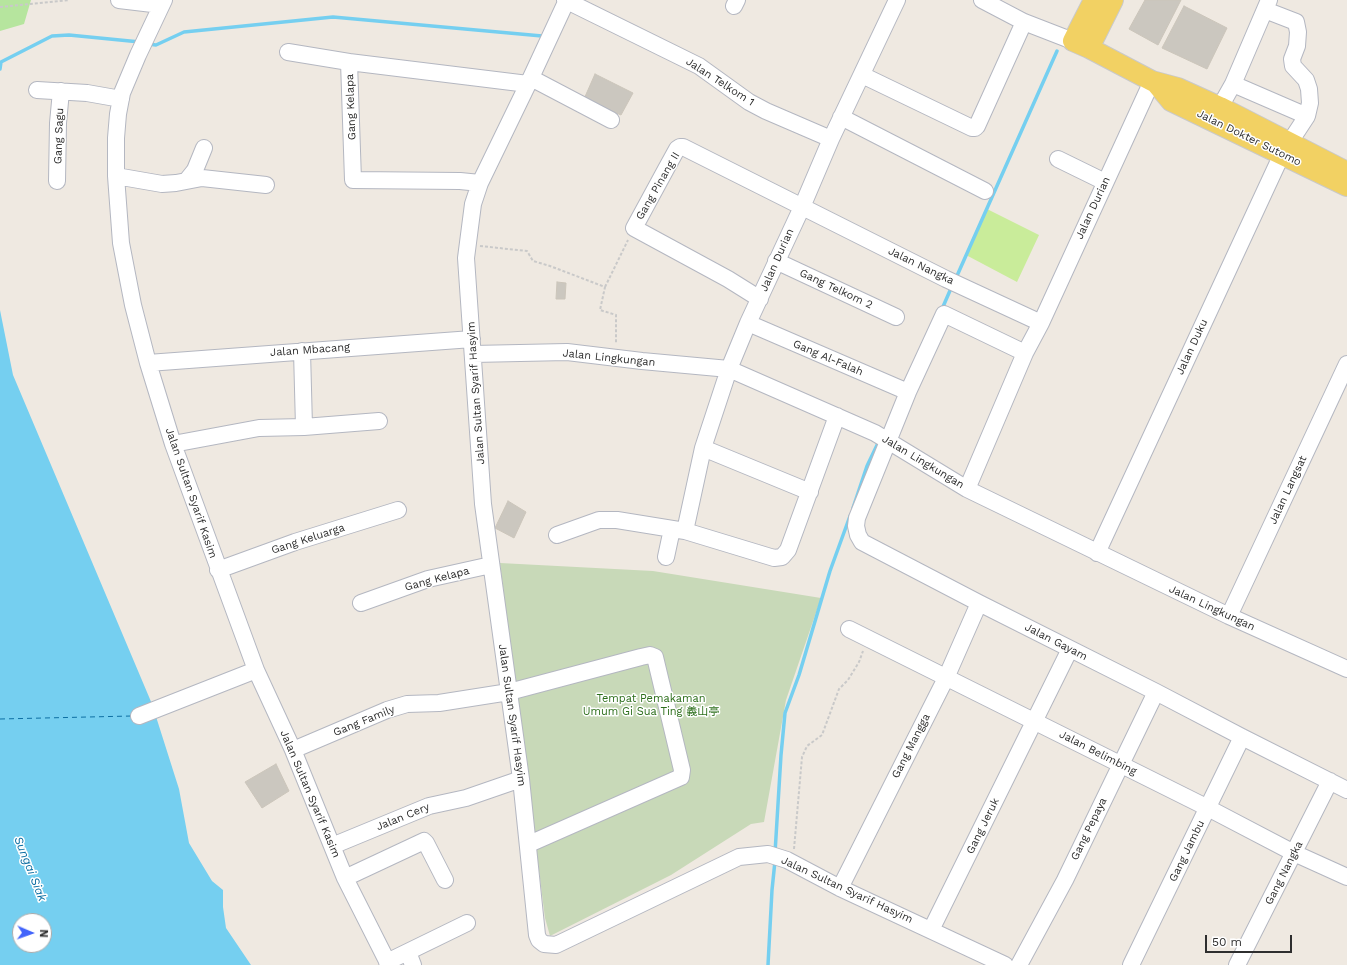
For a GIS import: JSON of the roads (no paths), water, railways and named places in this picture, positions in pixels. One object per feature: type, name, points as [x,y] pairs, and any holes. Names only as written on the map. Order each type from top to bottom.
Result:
[{"type":"main road","points":[[1081,44],[1094,0]]},
{"type":"main road","points":[[1081,44],[1113,0]]},
{"type":"main road","name":"Jalan Dokter Sutomo","points":[[1081,44],[1154,82],[1178,88],[1220,107],[1347,186]]},
{"type":"main road","name":"Jalan Dokter Sutomo","points":[[1154,82],[1172,101],[1347,172]]},
{"type":"street","points":[[118,0],[163,3]]},
{"type":"street","name":"Jalan Sultan Syarif Hasyim","points":[[566,0],[480,183],[473,204],[466,258],[483,504],[521,779],[529,844],[537,935],[539,940],[544,944],[551,946],[556,945],[739,857],[768,854],[789,861],[840,888],[1005,965]]},
{"type":"street","name":"Jalan Telkom 1","points":[[566,0],[699,66],[749,102],[766,111],[831,139]]},
{"type":"street","name":"Jalan Durian","points":[[666,557],[679,530],[703,448],[729,369],[748,323],[802,207],[841,117],[897,0]]},
{"type":"street","name":"Jalan Dokter Sutomo","points":[[982,0],[1012,7],[1024,22],[1081,44]]},
{"type":"street","name":"Jalan Sultan Syarif Kasim","points":[[163,3],[122,93],[116,138],[116,176],[121,243],[133,305],[148,363],[173,444],[256,670],[293,750],[346,878],[388,963]]},
{"type":"street","points":[[1220,107],[1233,84],[1267,5],[1296,22],[1298,32],[1297,46],[1292,59],[1293,66],[1306,80],[1309,89],[1310,103],[1306,116],[1233,84]]},
{"type":"street","points":[[862,75],[972,128],[975,128],[1024,22]]},
{"type":"street","points":[[288,52],[349,62]]},
{"type":"street","name":"Gang Kelapa","points":[[480,183],[460,181],[353,180],[349,62],[529,81]]},
{"type":"street","points":[[529,81],[611,120]]},
{"type":"street","name":"Jalan Durian","points":[[967,489],[1025,353],[1041,323],[1105,182],[1154,82]]},
{"type":"street","name":"Gang Sagu","points":[[37,90],[87,93],[121,99]]},
{"type":"street","name":"Gang Sagu","points":[[57,181],[58,123],[61,91]]},
{"type":"street","name":"Jalan Duku","points":[[1097,553],[1286,147],[1306,116]]},
{"type":"street","points":[[841,117],[985,191]]},
{"type":"street","name":"Gang Pinang II","points":[[760,299],[728,279],[634,228],[677,149],[680,147],[684,147],[770,190]]},
{"type":"street","points":[[187,180],[195,170],[204,148]]},
{"type":"street","points":[[1058,159],[1105,182]]},
{"type":"street","points":[[116,176],[162,184],[202,178],[266,185]]},
{"type":"street","name":"Jalan Nangka","points":[[770,190],[1041,323]]},
{"type":"street","name":"Gang Telkom 2","points":[[776,261],[896,317]]},
{"type":"street","name":"Jalan Gayam","points":[[1025,353],[944,314],[908,392],[881,438],[857,518],[856,526],[858,535],[862,542],[1347,790]]},
{"type":"street","name":"Gang Al-Falah","points":[[748,323],[908,392]]},
{"type":"street","name":"Jalan Lingkungan","points":[[473,347],[567,352],[729,369],[837,416],[881,438],[967,489],[1097,553],[1347,669]]},
{"type":"street","name":"Jalan Mbacang","points":[[148,363],[302,351],[473,347]]},
{"type":"street","points":[[302,351],[304,426]]},
{"type":"street","name":"Jalan Langsat","points":[[1230,616],[1347,364]]},
{"type":"street","points":[[557,535],[599,520],[624,521],[679,530],[778,558],[785,554],[788,550],[837,416]]},
{"type":"street","points":[[173,444],[258,428],[379,421]]},
{"type":"street","points":[[703,448],[810,492]]},
{"type":"street","name":"Gang Keluarga","points":[[218,570],[296,542],[398,510]]},
{"type":"street","name":"Gang Kelapa","points":[[361,603],[428,579],[491,565]]},
{"type":"street","name":"Gang Mangga","points":[[840,888],[946,678],[979,603]]},
{"type":"street","name":"Jalan Belimbing","points":[[849,629],[1208,808],[1294,853],[1347,877]]},
{"type":"street","name":"Gang Jeruk","points":[[931,930],[1070,649]]},
{"type":"street","name":"Gang Family","points":[[293,750],[387,710],[407,704],[439,702],[509,692],[641,657],[650,655],[655,657],[682,770],[681,777],[529,844]]},
{"type":"street","points":[[139,716],[256,670]]},
{"type":"street","name":"Gang Pepaya","points":[[1019,965],[1065,880],[1156,692]]},
{"type":"street","name":"Gang Jambu","points":[[1131,965],[1242,737]]},
{"type":"street","name":"Jalan Cery","points":[[332,846],[429,806],[466,798],[521,779]]},
{"type":"street","name":"Gang Nangka","points":[[1237,965],[1330,781]]},
{"type":"street","points":[[346,878],[424,841],[445,880]]},
{"type":"street","points":[[388,963],[411,959],[467,923]]},
{"type":"water","name":"Sungai Siak","points":[[0,310],[13,375],[152,704],[179,789],[189,843],[212,881],[223,890],[223,907],[226,928],[251,965],[0,965]]},
{"type":"waterway","points":[[148,44],[156,45],[184,32],[333,17],[542,36]]},
{"type":"waterway","points":[[0,69],[1,62],[52,36],[69,35],[140,42]]},
{"type":"waterway","points":[[956,278],[1057,51]]},
{"type":"waterway","points":[[942,309],[952,286]]},
{"type":"waterway","points":[[853,508],[867,466],[879,441]]},
{"type":"waterway","points":[[775,853],[785,713],[799,675],[830,571],[850,516]]},
{"type":"waterway","points":[[768,965],[775,861]]},
{"type":"park label","name":"Tempat Pemakaman Umum Gi Sua Ting 義山亭","points":[[651,705]]}]
